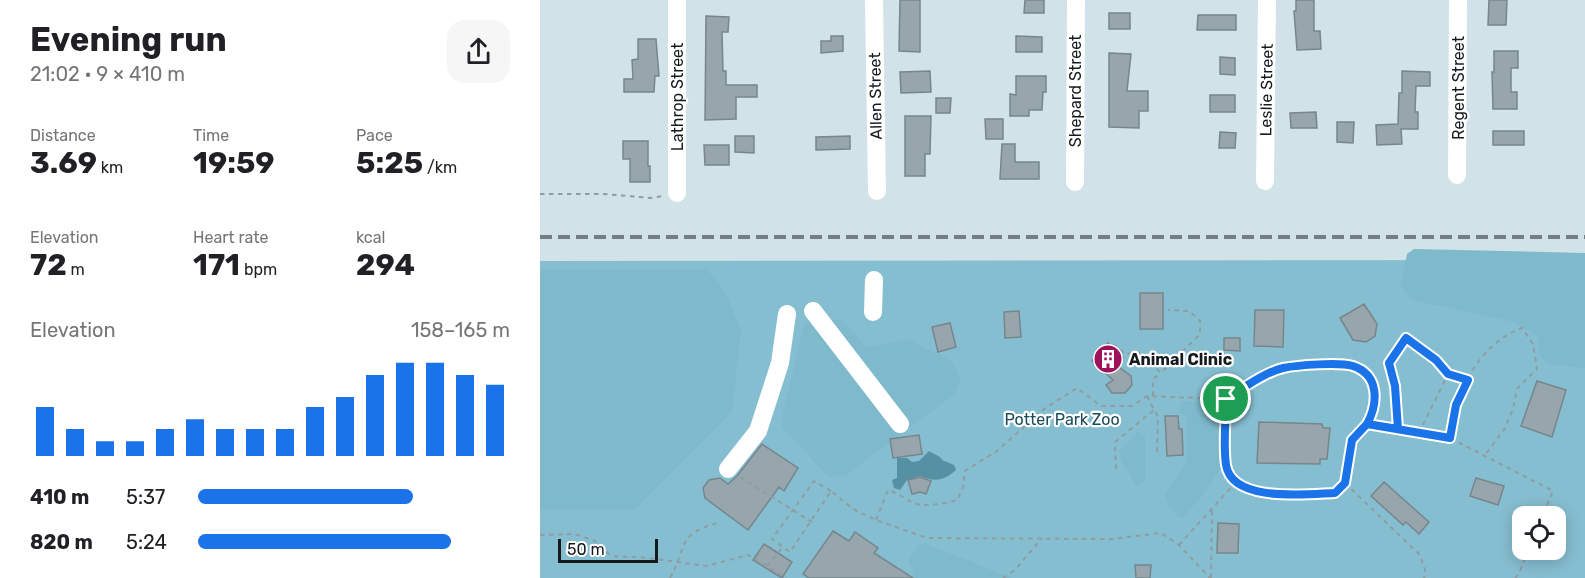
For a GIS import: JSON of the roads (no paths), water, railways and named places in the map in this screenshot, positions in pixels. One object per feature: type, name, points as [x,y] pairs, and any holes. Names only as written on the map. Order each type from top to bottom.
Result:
[{"type":"street","name":"Lathrop Street","points":[[677,0],[677,194]]},
{"type":"street","name":"Allen Street","points":[[874,0],[877,191]]},
{"type":"street","name":"Shepard Street","points":[[1075,182],[1076,0]]},
{"type":"street","name":"Leslie Street","points":[[1265,181],[1267,0]]},
{"type":"street","name":"Regent Street","points":[[1457,175],[1458,0]]},
{"type":"street","points":[[873,312],[874,280]]},
{"type":"street","points":[[813,311],[900,424]]},
{"type":"street","points":[[728,470],[758,431],[780,363],[787,314]]},
{"type":"railway","points":[[540,237],[1585,237]]},
{"type":"place","name":"Animal Clinic","points":[[1108,359]]},
{"type":"park label","name":"Potter Park Zoo","points":[[1062,419]]}]
